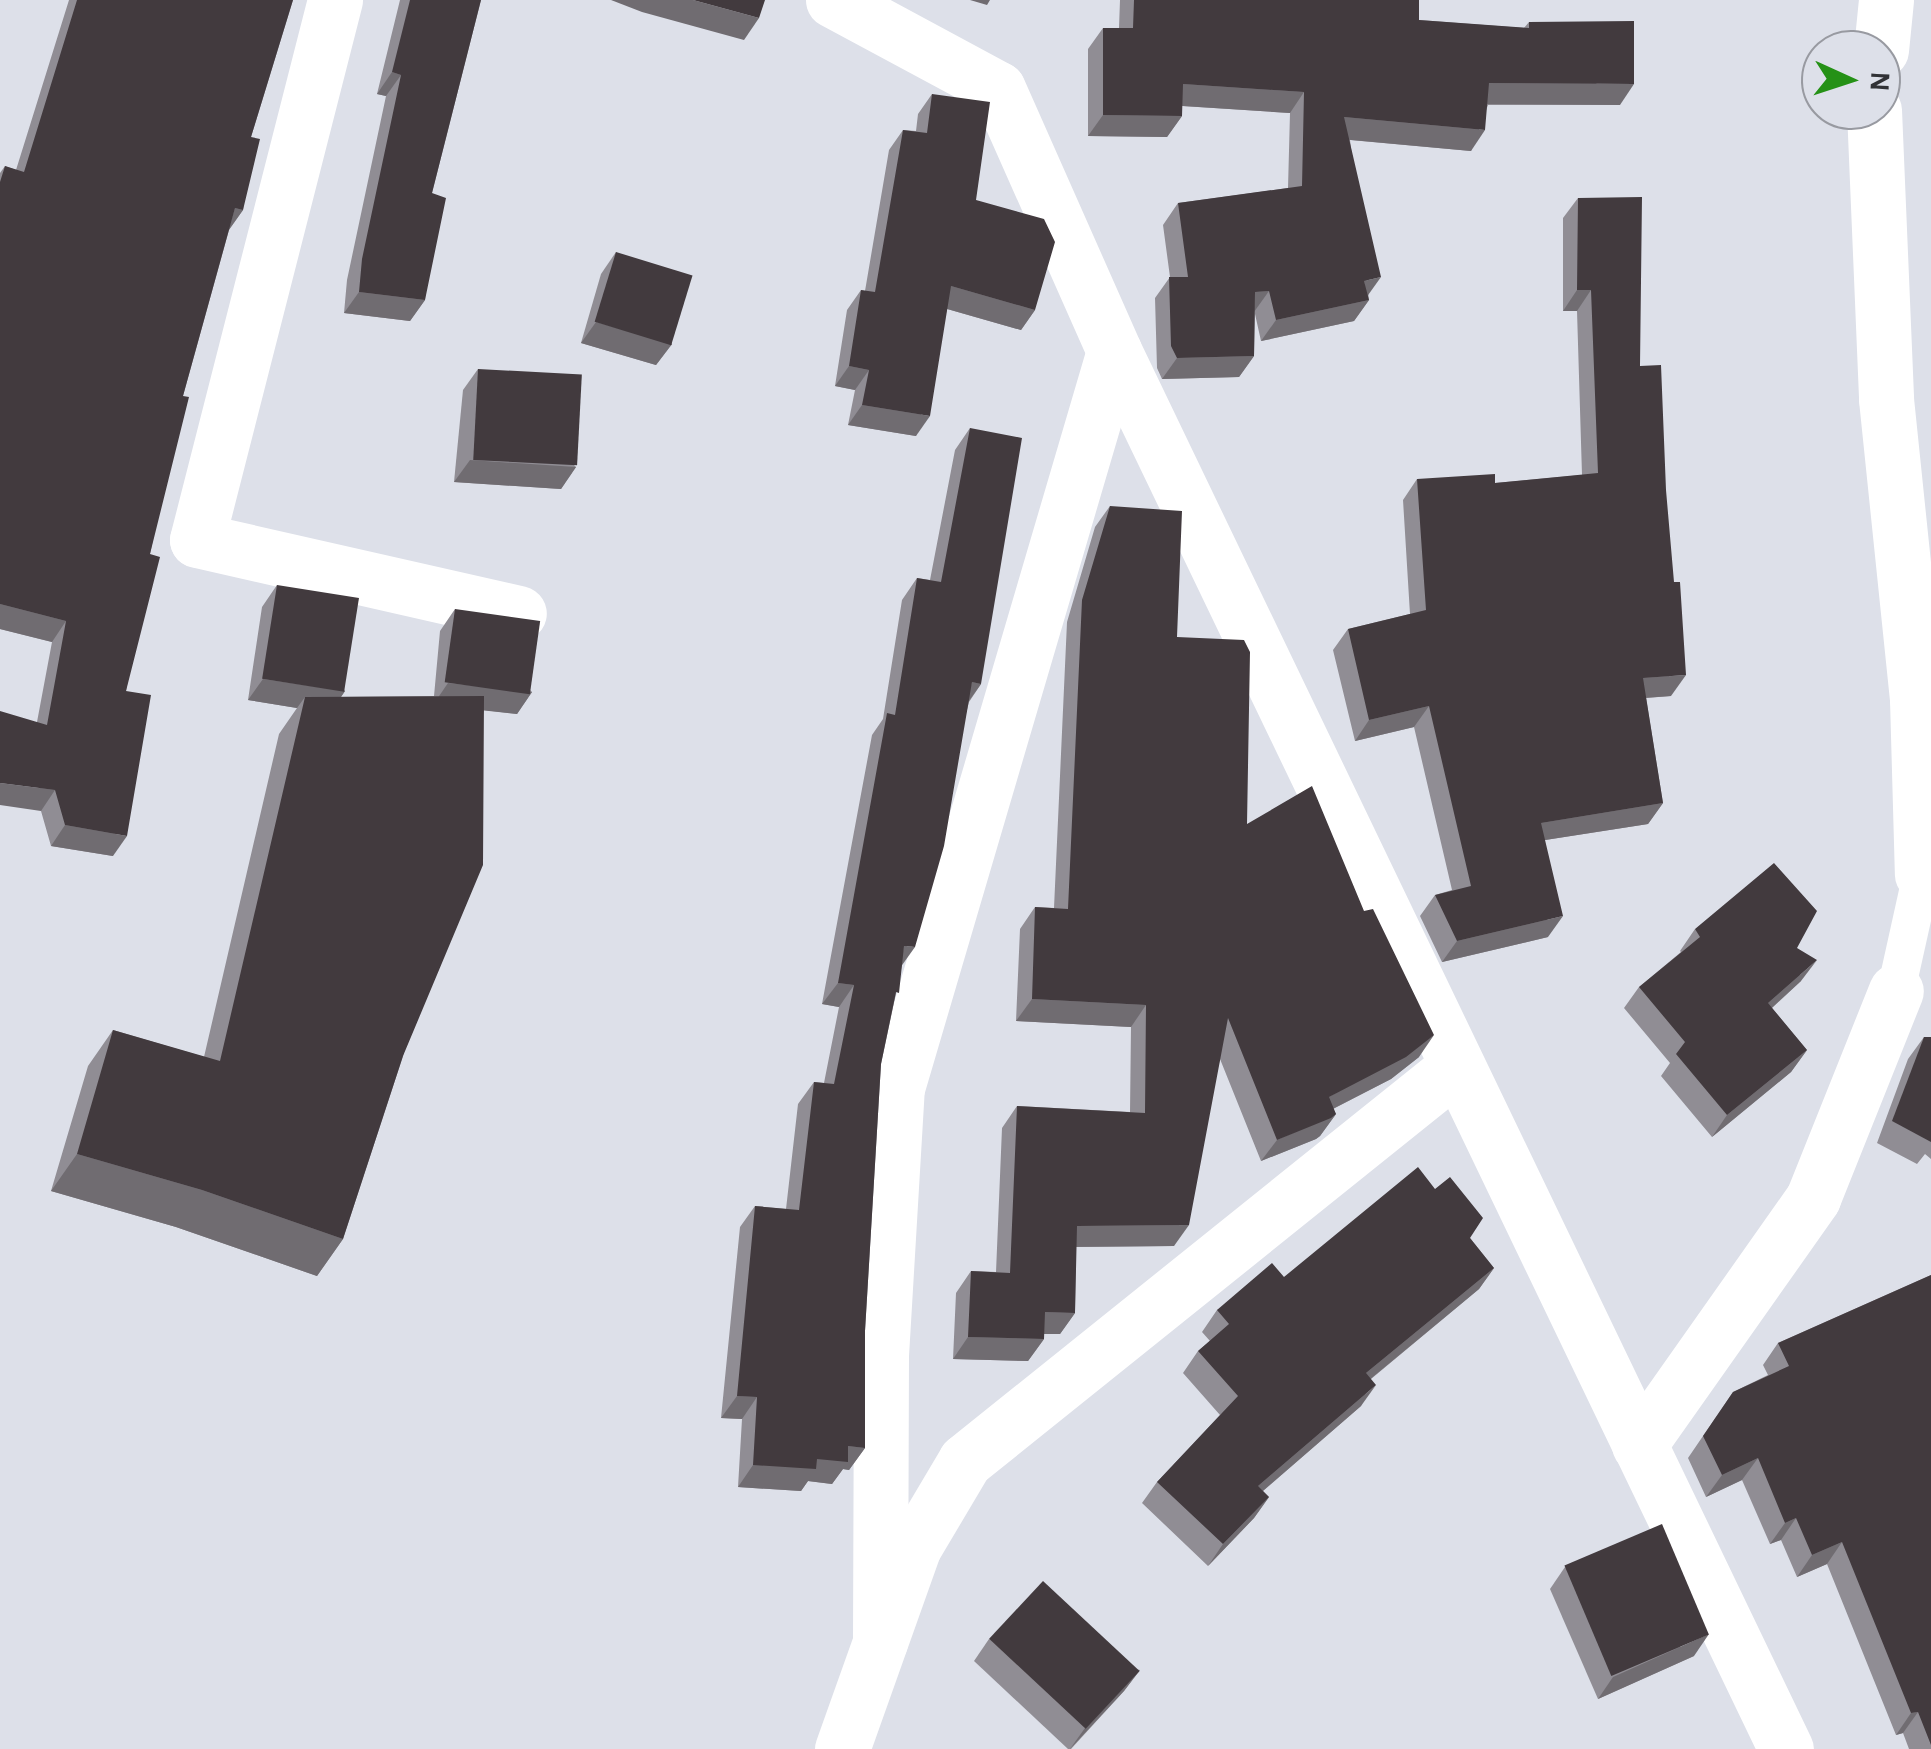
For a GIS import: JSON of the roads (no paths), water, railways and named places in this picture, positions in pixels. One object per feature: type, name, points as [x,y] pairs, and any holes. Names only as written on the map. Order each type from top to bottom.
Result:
[{"type":"street","points":[[334,0],[197,540],[519,613]]},
{"type":"street","points":[[833,0],[998,89],[1114,351],[1786,1749]]},
{"type":"street","points":[[1882,30],[1886,0]]},
{"type":"street","points":[[1875,130],[1886,399],[1917,699],[1922,874]]},
{"type":"street","points":[[880,1642],[881,1355],[897,1088],[1114,351]]},
{"type":"street","points":[[1638,1445],[1814,1198],[1896,991]]},
{"type":"street","points":[[842,1749],[914,1548],[965,1460],[1456,1066]]},
{"type":"lane","points":[[1896,991],[1922,874]]}]
